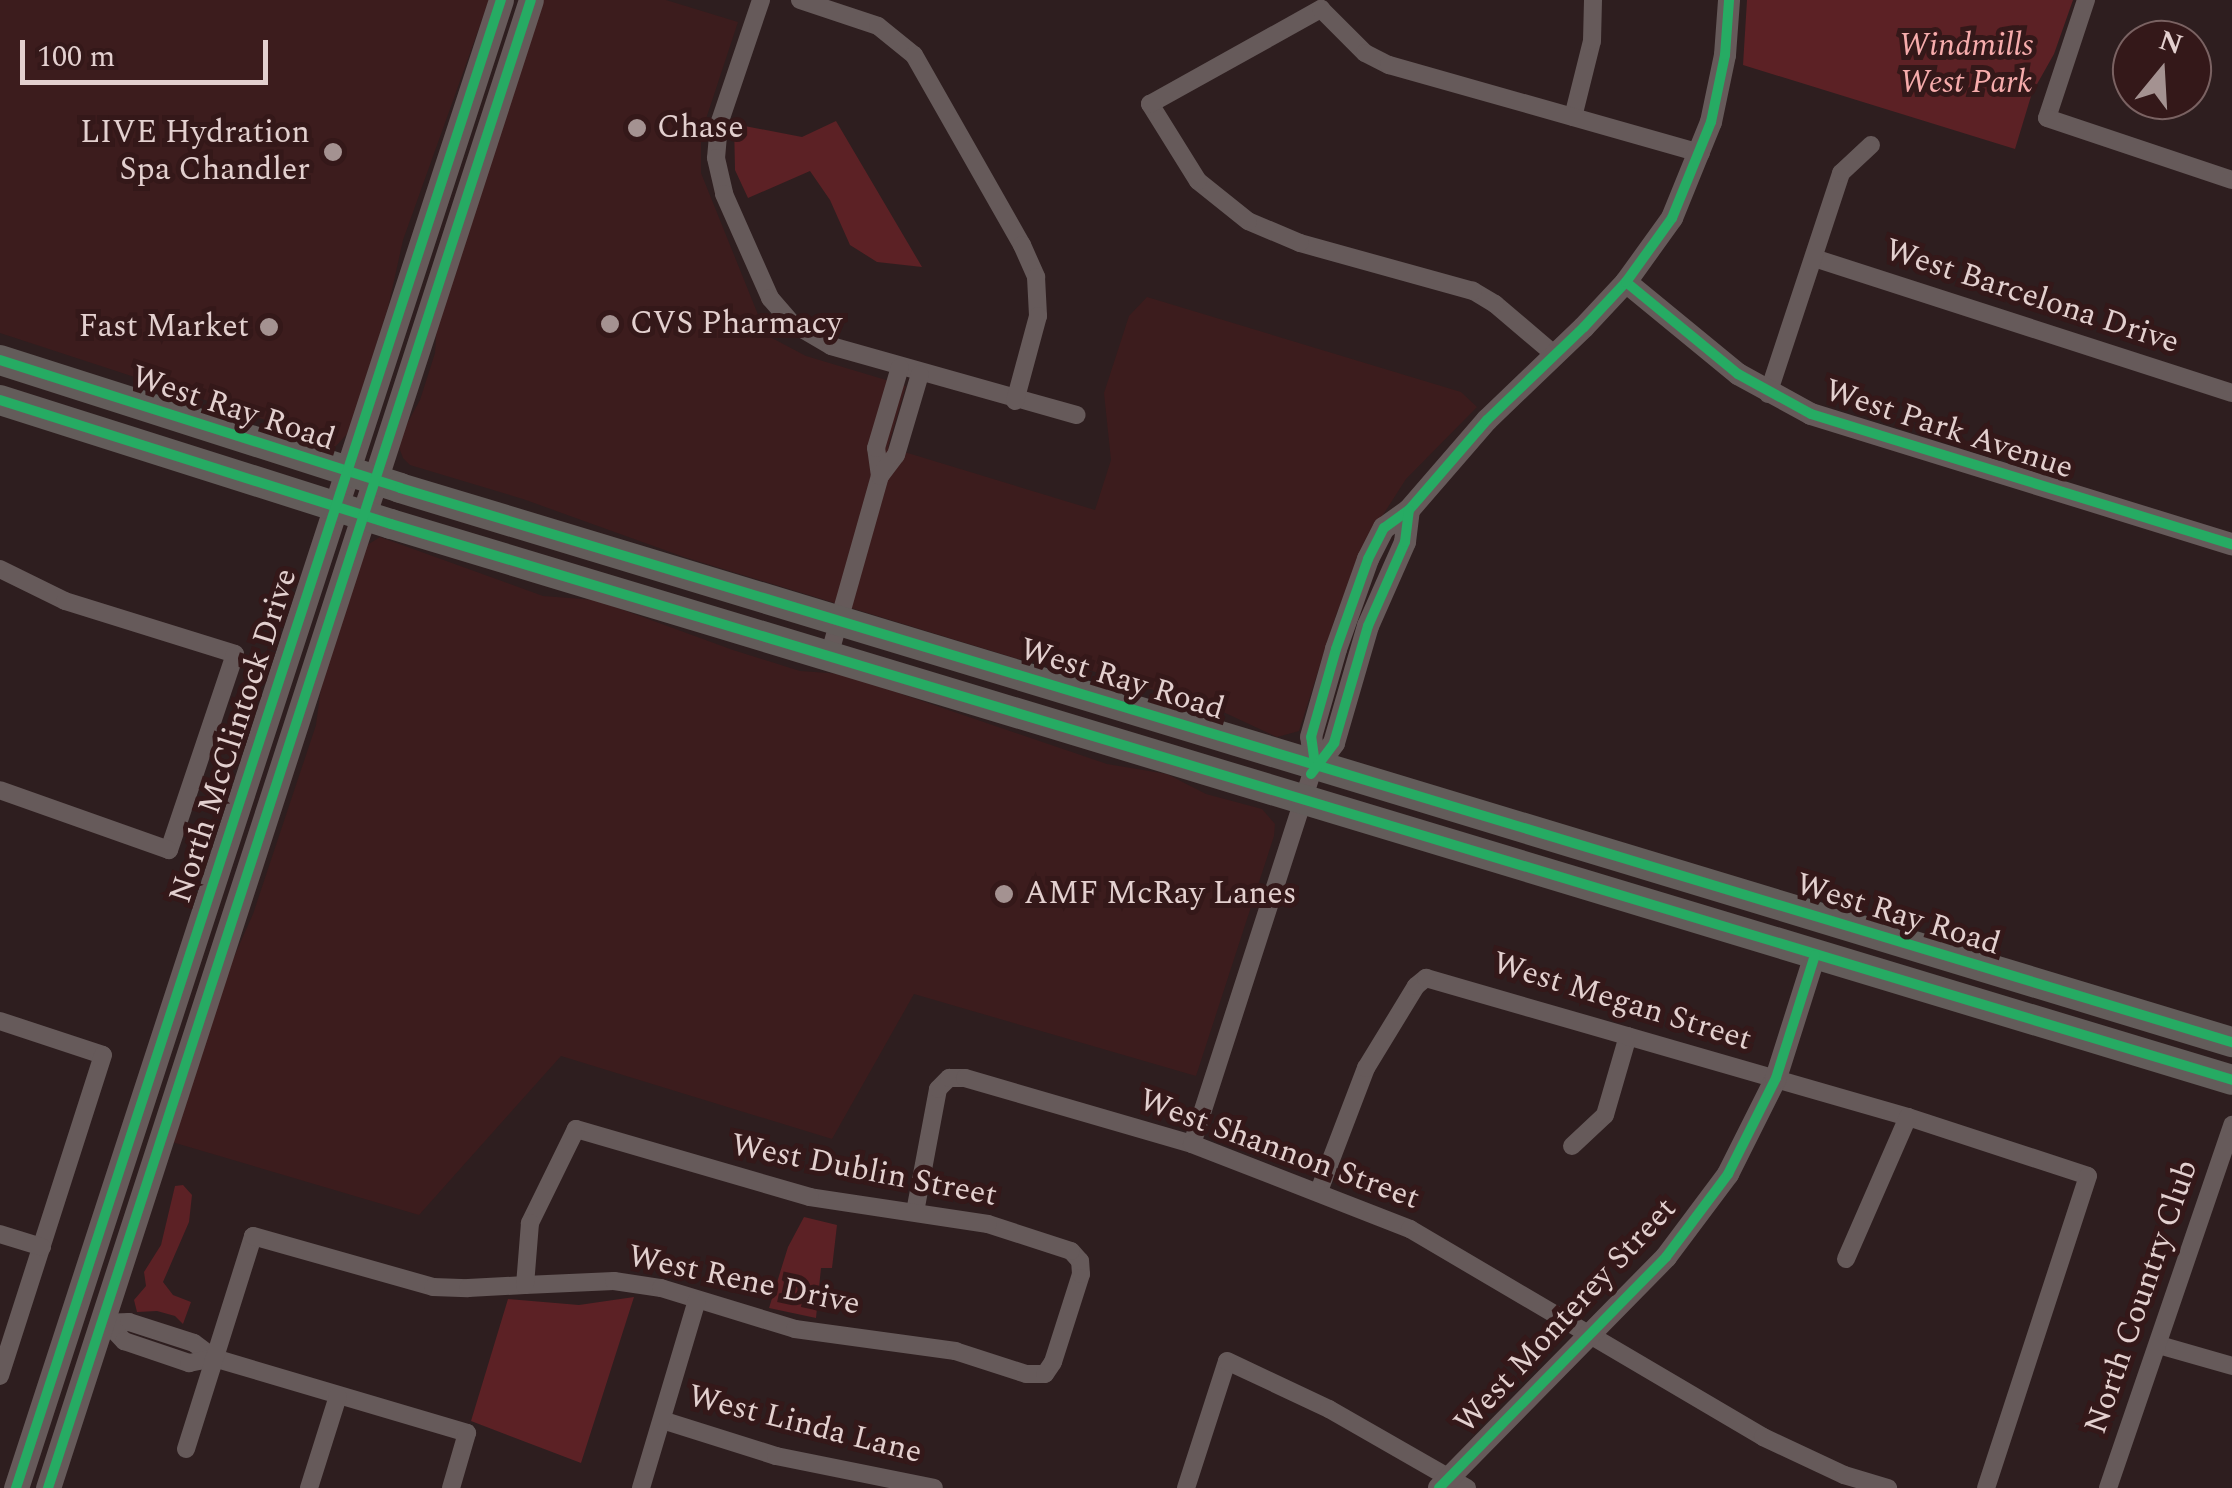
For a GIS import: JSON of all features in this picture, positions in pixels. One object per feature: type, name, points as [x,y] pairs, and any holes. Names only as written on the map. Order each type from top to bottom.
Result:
[{"type":"main road","name":"North McClintock Drive","points":[[360,475],[501,0]]},
{"type":"main road","name":"North McClintock Drive","points":[[16,1488],[360,475],[531,0]]},
{"type":"main road","name":"West Ray Road","points":[[0,360],[360,475],[839,620],[1814,955],[2232,1080]]},
{"type":"main road","name":"West Ray Road","points":[[0,400],[829,656],[1309,781],[2232,1042]]},
{"type":"main road","name":"North McClintock Drive","points":[[48,1488],[106,1324],[348,510]]},
{"type":"street","points":[[760,0],[719,124],[716,158],[724,194],[762,286],[783,315],[818,340],[920,374],[1076,415]]},
{"type":"street","points":[[800,0],[878,26],[914,55],[1022,245],[1036,278],[1038,316],[1015,401]]},
{"type":"street","points":[[1573,117],[1592,42],[1593,0]]},
{"type":"street","points":[[1192,1144],[1309,781],[1334,743],[1368,626],[1405,542],[1409,510],[1487,420],[1626,282],[1672,218],[1701,153],[1722,70],[1729,0]]},
{"type":"street","points":[[2086,0],[2047,118],[2232,180]]},
{"type":"street","points":[[1555,354],[1496,304],[1473,290],[1300,244],[1248,221],[1198,181],[1150,104],[1321,9],[1365,53],[1389,65],[1701,153]]},
{"type":"street","points":[[1768,394],[1841,173],[1871,144]]},
{"type":"street","name":"West Barcelona Drive","points":[[1814,258],[2232,394]]},
{"type":"street","name":"West Park Avenue","points":[[1626,282],[1768,394],[1855,430],[2232,544]]},
{"type":"street","points":[[880,476],[876,448],[900,367]]},
{"type":"street","points":[[829,656],[880,476],[896,455],[920,374]]},
{"type":"street","points":[[0,569],[66,601],[234,654],[169,850],[0,790]]},
{"type":"street","name":"West Monterey Street","points":[[1452,1484],[1587,1336],[1666,1257],[1728,1174],[1776,1078],[1814,955]]},
{"type":"street","name":"West Megan Street","points":[[1319,1192],[1366,1068],[1416,986],[1426,978],[1908,1117],[2088,1176],[1986,1488]]},
{"type":"street","points":[[0,1021],[103,1055],[0,1376]]},
{"type":"street","points":[[1572,1146],[1605,1115],[1628,1036]]},
{"type":"street","name":"West Shannon Street","points":[[915,1212],[928,1120],[938,1089],[950,1078],[965,1078],[1192,1144],[1410,1229],[1763,1436],[1844,1475],[1888,1488]]},
{"type":"street","points":[[1846,1259],[1908,1117]]},
{"type":"street","name":"North Country Club","points":[[2108,1488],[2232,1126]]},
{"type":"street","name":"West Dublin Street","points":[[525,1286],[530,1223],[558,1156],[576,1129],[740,1180],[810,1197],[988,1224],[1070,1251],[1080,1261],[1082,1274],[1046,1374]]},
{"type":"street","points":[[0,1234],[42,1247]]},
{"type":"street","name":"West Rene Drive","points":[[214,1358],[253,1236],[433,1288],[614,1281],[661,1288],[794,1330],[955,1351],[1026,1374],[1046,1374]]},
{"type":"street","points":[[642,1488],[697,1300]]},
{"type":"street","points":[[106,1324],[129,1322],[194,1343],[214,1358],[467,1433],[451,1488]]},
{"type":"street","points":[[2159,1345],[2232,1366]]},
{"type":"street","points":[[186,1450],[214,1358]]},
{"type":"street","points":[[1186,1488],[1227,1361],[1329,1409],[1452,1484]]},
{"type":"street","points":[[309,1488],[338,1396]]},
{"type":"street","name":"West Linda Lane","points":[[662,1420],[776,1456],[901,1478],[934,1488]]},
{"type":"shaded area","points":[[0,0],[489,0],[403,240],[388,308],[348,433],[336,446],[320,446],[284,426],[0,333]]},
{"type":"shaded area","points":[[542,0],[666,0],[738,22],[701,134],[701,173],[761,322],[772,338],[806,356],[906,386],[888,447],[1095,510],[1111,460],[1104,393],[1129,316],[1147,297],[1461,392],[1477,407],[1406,479],[1365,543],[1336,615],[1299,731],[1277,737],[1221,711],[1060,661],[1018,659],[684,557],[523,499],[410,465],[397,442],[420,400],[435,353],[437,322]]},
{"type":"shaded area","points":[[380,537],[543,596],[596,600],[733,650],[800,671],[843,674],[1107,764],[1167,774],[1206,794],[1262,809],[1275,824],[1274,836],[1196,1076],[914,994],[832,1139],[561,1056],[419,1215],[172,1142],[221,986],[253,914],[316,725],[323,672],[364,547]]},
{"type":"green space","name":"Windmills West Park","points":[[1747,0],[2073,0],[2054,54],[2032,93],[2015,149],[1743,65]]},
{"type":"green space","points":[[836,121],[922,267],[877,262],[850,245],[830,200],[810,171],[748,198],[735,170],[734,124],[802,137]]},
{"type":"green space","points":[[183,1185],[192,1195],[189,1222],[163,1282],[173,1295],[191,1302],[183,1324],[175,1316],[157,1311],[137,1312],[134,1300],[146,1286],[144,1272],[161,1245],[175,1186]]},
{"type":"green space","points":[[804,1217],[837,1225],[832,1268],[821,1268],[816,1318],[769,1308],[788,1247]]},
{"type":"green space","points":[[634,1297],[581,1463],[471,1421],[508,1299],[579,1305]]},
{"type":"cycle path","points":[[16,1488],[501,0]]},
{"type":"cycle path","points":[[48,1488],[531,0]]},
{"type":"cycle path","points":[[1315,764],[1311,737],[1336,649],[1368,559],[1384,528],[1409,510],[1487,420],[1626,282],[1672,218],[1711,122],[1725,55],[1729,0]]},
{"type":"cycle path","points":[[1626,282],[1738,374],[1811,414],[2232,544]]},
{"type":"cycle path","points":[[0,360],[400,488],[2232,1042]]},
{"type":"cycle path","points":[[0,400],[391,524],[2232,1080]]},
{"type":"cycle path","points":[[1311,774],[1334,743],[1368,626],[1405,542],[1409,510]]},
{"type":"cycle path","points":[[1439,1488],[1666,1257],[1728,1174],[1776,1078],[1815,955]]},
{"type":"place","name":"Chase","points":[[637,128]]},
{"type":"place","name":"LIVE Hydration Spa Chandler","points":[[333,152]]},
{"type":"place","name":"CVS Pharmacy","points":[[610,324]]},
{"type":"place","name":"Fast Market","points":[[269,327]]},
{"type":"place","name":"AMF McRay Lanes","points":[[1004,894]]}]
